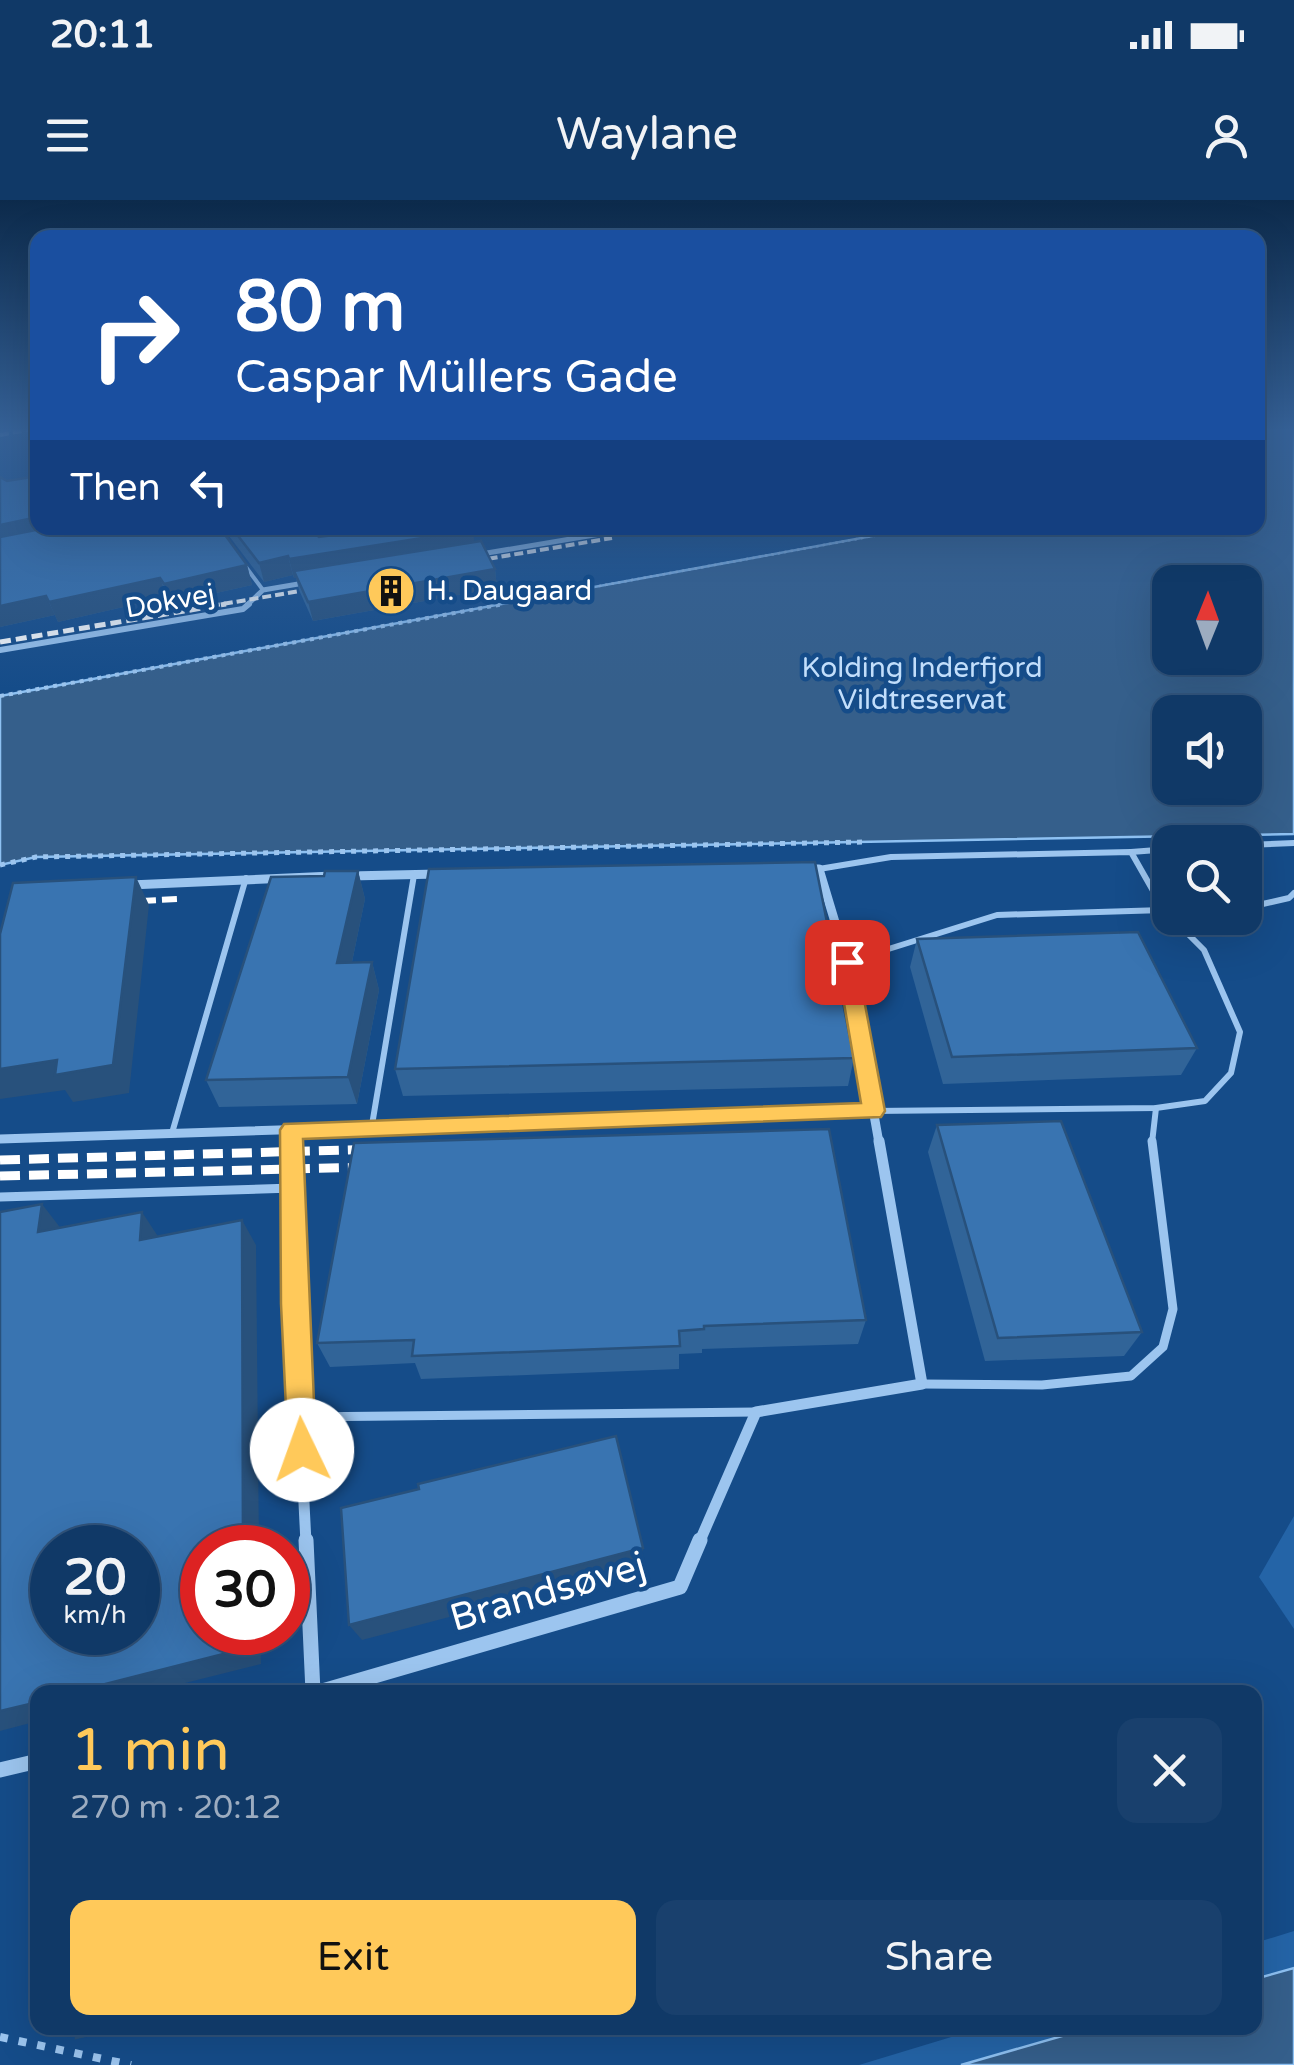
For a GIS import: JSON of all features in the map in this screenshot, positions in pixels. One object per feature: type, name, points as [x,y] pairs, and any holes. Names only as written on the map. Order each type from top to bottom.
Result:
[{"type":"street","points":[[474,555],[579,535]]},
{"type":"street","name":"Dokvej","points":[[0,650],[243,609],[263,590],[320,581]]},
{"type":"street","points":[[756,1412],[922,1384],[847,962],[819,869],[800,869]]},
{"type":"street","points":[[114,886],[246,878],[452,874]]},
{"type":"street","points":[[0,1140],[874,1111]]},
{"type":"street","points":[[292,1130],[300,1417],[316,1685]]},
{"type":"street","name":"Brandsøvej","points":[[340,1685],[680,1587],[756,1412]]},
{"type":"street","points":[[0,1770],[30,1763]]},
{"type":"lane","points":[[240,559],[263,590]]},
{"type":"lane","points":[[1262,844],[1294,843]]},
{"type":"lane","points":[[819,869],[891,858],[1152,851]]},
{"type":"lane","points":[[1131,852],[1152,886]]},
{"type":"lane","points":[[372,1126],[414,874]]},
{"type":"lane","points":[[172,1133],[246,878]]},
{"type":"lane","points":[[1262,904],[1290,898],[1294,893]]},
{"type":"lane","points":[[847,962],[997,915],[1152,913]]},
{"type":"lane","points":[[874,1111],[1156,1108],[1206,1102],[1230,1073],[1240,1032],[1204,950],[1190,935]]},
{"type":"lane","points":[[922,1384],[1042,1385],[1131,1376],[1163,1347],[1172,1309],[1152,1152],[1156,1108]]},
{"type":"lane","points":[[0,1197],[292,1188]]},
{"type":"lane","points":[[300,1417],[756,1412]]},
{"type":"path","points":[[0,696],[879,535]]},
{"type":"path","points":[[0,865],[36,857],[874,842]]},
{"type":"path","points":[[0,2037],[132,2065]]},
{"type":"shaded area","name":"Kolding Inderfjord Vildtreservat","points":[[1265,515],[1294,515],[1294,834],[1262,835],[1262,825],[1152,825],[1152,837],[36,857],[0,865],[0,696],[878,535],[1265,535]]},
{"type":"shaded area","points":[[1294,1516],[1294,1629],[1259,1577]]},
{"type":"shaded area","points":[[1294,1931],[1294,2065],[859,2065],[958,2035],[1262,2035],[1262,1941]]},
{"type":"shaded area","points":[[1294,1968],[1294,2065],[961,2065],[1066,2035],[1262,2035],[1262,1977]]},
{"type":"building","points":[[0,515],[30,515],[30,519],[0,525]]},
{"type":"building","points":[[30,531],[30,535],[225,535],[247,565],[164,584],[160,578],[49,602],[46,596],[0,606],[0,537]]},
{"type":"building","points":[[237,535],[441,535],[289,559],[288,556],[259,563]]},
{"type":"building","points":[[481,541],[495,569],[308,602],[294,571]]},
{"type":"building","points":[[815,862],[854,1058],[395,1069],[429,869]]},
{"type":"building","points":[[325,871],[358,871],[337,963],[372,962],[348,1077],[206,1080],[271,877],[324,876]]},
{"type":"building","points":[[136,877],[113,1065],[55,1075],[57,1060],[0,1069],[0,934],[13,883]]},
{"type":"building","points":[[1138,932],[1197,1048],[952,1057],[917,939]]},
{"type":"building","points":[[1061,1121],[1142,1332],[998,1338],[937,1125]]},
{"type":"building","points":[[829,1129],[866,1320],[704,1326],[679,1331],[680,1346],[412,1356],[414,1340],[317,1343],[354,1143]]},
{"type":"building","points":[[42,1204],[38,1232],[142,1212],[140,1240],[242,1220],[243,1525],[180,1525],[180,1655],[219,1655],[102,1685],[30,1685],[30,1704],[0,1711],[0,1212]]},
{"type":"building","points":[[616,1436],[643,1548],[349,1625],[341,1508],[419,1489],[418,1484]]},
{"type":"railway","points":[[463,563],[612,538]]},
{"type":"railway","points":[[211,606],[300,591]]},
{"type":"railway","points":[[0,642],[226,604]]},
{"type":"railway","points":[[120,902],[179,899]]},
{"type":"railway","points":[[0,1160],[378,1149]]},
{"type":"railway","points":[[0,1176],[375,1167]]},
{"type":"place","name":"H. Daugaard","points":[[391,591]]},
{"type":"route","points":[[302,1450],[294,1304],[292,1130],[874,1111],[847,962]]}]
